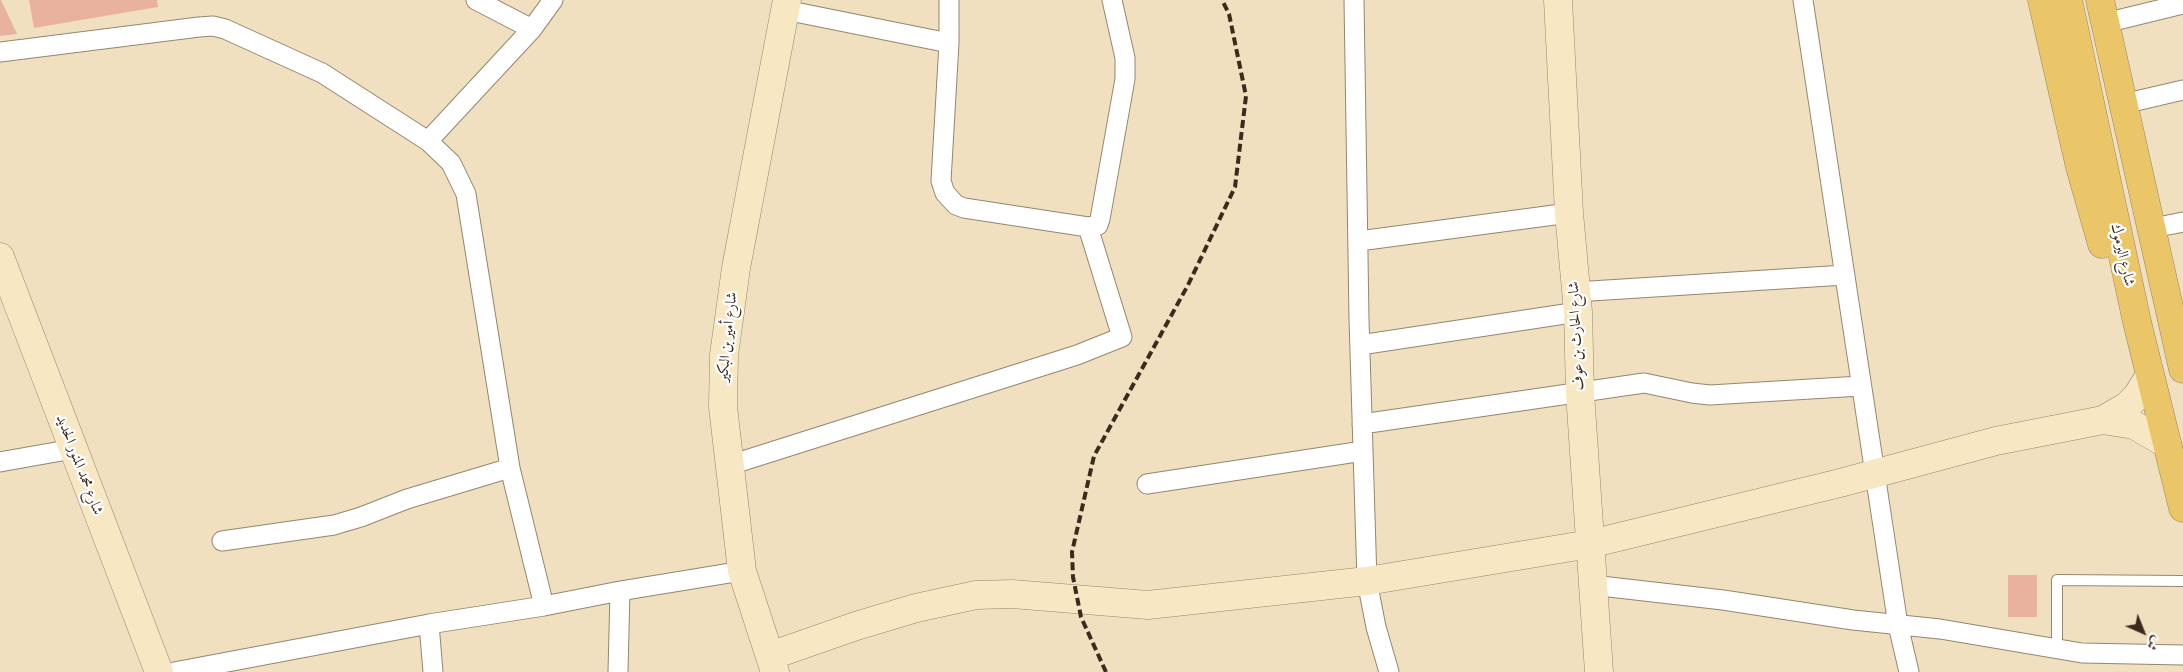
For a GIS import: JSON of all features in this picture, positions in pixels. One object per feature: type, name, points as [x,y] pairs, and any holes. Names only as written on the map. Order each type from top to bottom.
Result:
[{"type":"highway","points":[[2042,0],[2080,167],[2098,230],[2122,295],[2137,322]]},
{"type":"highway","name":"شارع اليرموك","points":[[2068,0],[2137,322],[2183,508]]},
{"type":"highway","points":[[2103,11],[2152,228],[2176,308],[2183,370]]},
{"type":"street","points":[[476,0],[532,29]]},
{"type":"street","points":[[428,141],[532,29],[553,0]]},
{"type":"street","points":[[949,0],[949,44],[941,181],[949,200],[964,208],[1088,228],[1098,225],[1100,219],[1124,86],[1125,58],[1112,0]]},
{"type":"street","points":[[1354,0],[1360,345],[1367,581],[1376,627],[1389,672]]},
{"type":"street","name":"شارع الحارث بن عوف","points":[[1558,0],[1569,214],[1599,672]]},
{"type":"street","points":[[1803,0],[1898,625],[1908,672]]},
{"type":"street","points":[[2103,11],[2183,4]]},
{"type":"street","points":[[786,5],[949,44]]},
{"type":"street","name":"شارع أمير بن البكير","points":[[772,664],[742,571],[723,407],[724,355],[736,268],[786,5]]},
{"type":"street","points":[[0,52],[213,26],[225,29],[322,73],[428,141],[451,163],[466,194],[510,468],[544,606]]},
{"type":"street","points":[[2123,104],[2183,90]]},
{"type":"street","points":[[1359,242],[1569,214]]},
{"type":"street","points":[[2152,228],[2183,222]]},
{"type":"street","points":[[730,465],[1077,355],[1122,337],[1088,228]]},
{"type":"street","name":"شارع محمد المنور الحديد","points":[[0,257],[159,672]]},
{"type":"street","points":[[1360,345],[1576,302],[1845,275]]},
{"type":"street","points":[[772,664],[856,626],[916,608],[976,596],[1012,594],[1148,605],[1367,581],[1590,544],[1840,483],[1996,441],[2103,420],[2128,406],[2137,396],[2150,375]]},
{"type":"street","points":[[1362,424],[1644,383],[1710,395],[1861,386]]},
{"type":"street","points":[[2103,420],[2134,425],[2167,444]]},
{"type":"street","points":[[0,462],[73,449]]},
{"type":"street","points":[[1147,484],[1363,451]]},
{"type":"street","points":[[222,542],[334,525],[361,518],[407,499],[510,468]]},
{"type":"street","points":[[174,672],[429,624],[742,571]]},
{"type":"street","points":[[1592,585],[1723,600],[2002,638],[2057,650],[2090,654],[2183,655]]},
{"type":"street","points":[[618,672],[620,591]]},
{"type":"street","points":[[429,624],[433,672]]},
{"type":"lane","points":[[2057,650],[2056,580],[2183,582]]},
{"type":"building","points":[[1,0],[17,34],[0,36]]},
{"type":"building","points":[[29,0],[157,0],[158,7],[34,28]]},
{"type":"building","points":[[2008,575],[2037,575],[2037,617],[2008,617]]},
{"type":"railway","points":[[1106,672],[1081,617],[1073,577],[1072,552],[1094,456],[1188,285],[1235,187],[1246,96],[1229,14],[1222,0]]}]
